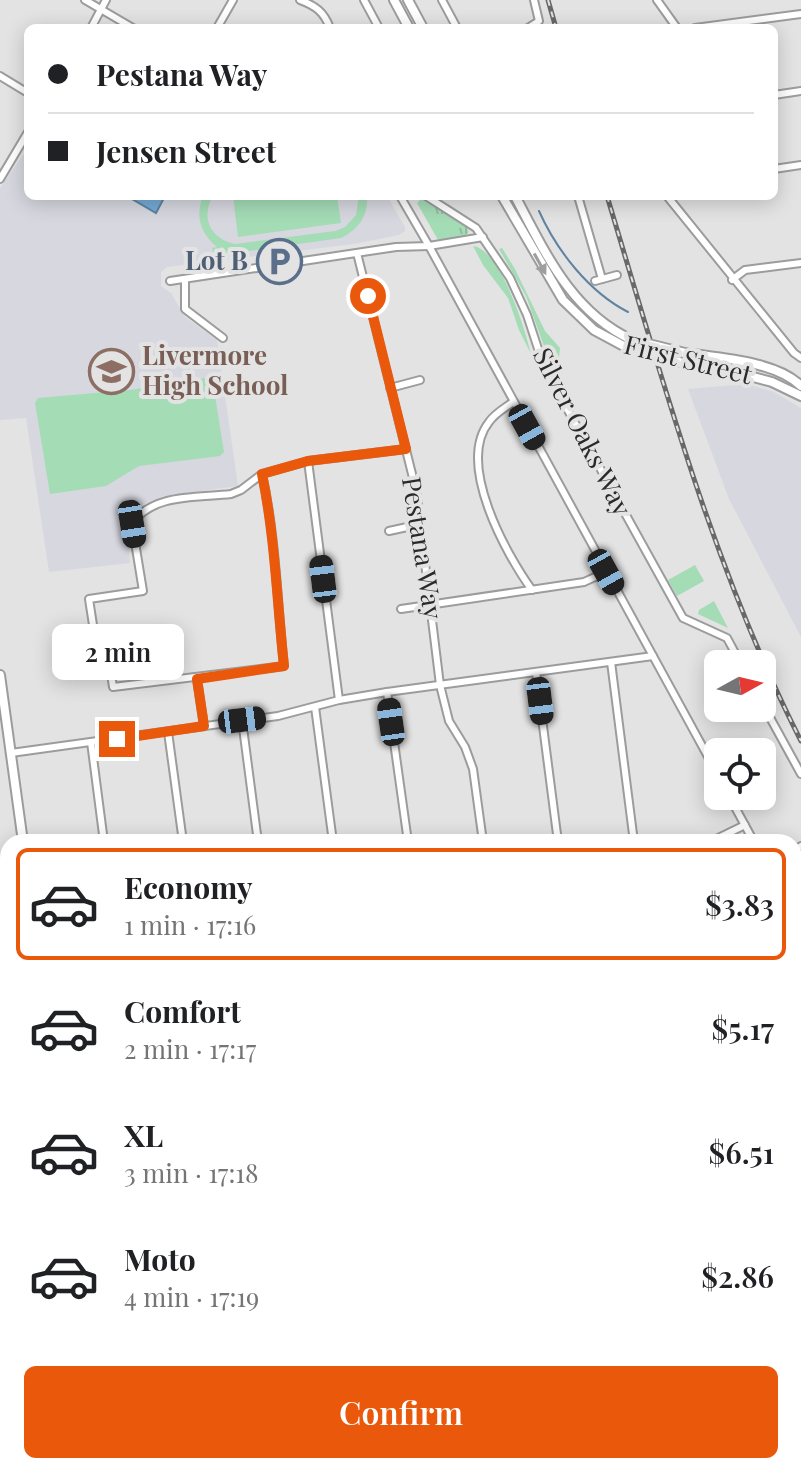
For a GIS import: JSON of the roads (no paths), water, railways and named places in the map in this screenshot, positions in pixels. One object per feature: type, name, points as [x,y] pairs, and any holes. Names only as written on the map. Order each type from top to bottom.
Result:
[{"type":"main road","points":[[394,0],[407,24]]},
{"type":"main road","points":[[408,0],[421,24]]},
{"type":"main road","name":"First Street","points":[[504,200],[563,300],[594,330],[633,351],[772,382],[801,396]]},
{"type":"main road","name":"First Street","points":[[517,200],[570,292],[601,323],[632,340],[685,353],[753,364],[776,371],[801,386]]},
{"type":"main road","points":[[0,675],[22,834]]},
{"type":"street","points":[[85,0],[126,24]]},
{"type":"street","points":[[93,24],[106,0]]},
{"type":"street","points":[[219,24],[233,0]]},
{"type":"street","points":[[300,0],[325,14],[329,24]]},
{"type":"street","points":[[364,0],[377,24]]},
{"type":"street","points":[[442,0],[455,24]]},
{"type":"street","points":[[534,0],[539,21],[534,24]]},
{"type":"street","points":[[657,0],[674,24]]},
{"type":"street","points":[[745,24],[801,14]]},
{"type":"street","points":[[0,76],[24,91]]},
{"type":"street","points":[[778,94],[801,91]]},
{"type":"street","points":[[0,179],[24,139]]},
{"type":"street","points":[[778,168],[801,165]]},
{"type":"street","points":[[404,200],[704,749]]},
{"type":"street","name":"Silver Oaks Way","points":[[432,200],[474,226],[519,295],[544,367],[683,618],[727,638],[733,650]]},
{"type":"street","points":[[579,200],[599,280],[617,275]]},
{"type":"street","points":[[670,200],[732,280],[801,358]]},
{"type":"street","points":[[170,281],[483,237]]},
{"type":"street","name":"Pestana Way","points":[[357,253],[416,490],[440,685],[449,721],[465,747],[473,769],[482,834]]},
{"type":"street","points":[[732,280],[745,270],[801,263]]},
{"type":"street","points":[[185,279],[185,309],[223,338]]},
{"type":"street","points":[[390,388],[420,380]]},
{"type":"street","points":[[513,402],[497,413],[484,430],[479,469],[492,518],[532,590]]},
{"type":"street","points":[[93,625],[89,599],[143,591],[132,524],[140,511],[163,501],[231,494],[275,468],[406,449]]},
{"type":"street","points":[[308,461],[339,700]]},
{"type":"street","points":[[109,661],[113,687],[284,666],[272,527],[262,474]]},
{"type":"street","points":[[389,531],[421,524]]},
{"type":"street","points":[[401,609],[584,582],[606,572]]},
{"type":"street","points":[[11,753],[278,716],[339,700],[387,692],[653,656]]},
{"type":"street","points":[[611,662],[633,834]]},
{"type":"street","points":[[536,672],[557,834]]},
{"type":"street","points":[[197,679],[204,726]]},
{"type":"street","points":[[387,692],[407,834]]},
{"type":"street","points":[[315,707],[332,834]]},
{"type":"street","points":[[242,720],[257,834]]},
{"type":"street","points":[[772,722],[801,774]]},
{"type":"street","points":[[168,732],[182,834]]},
{"type":"street","points":[[91,742],[103,834]]},
{"type":"street","points":[[737,810],[750,834]]},
{"type":"street","points":[[726,834],[745,825]]},
{"type":"water","points":[[134,200],[163,200],[156,213]]},
{"type":"waterway","points":[[539,211],[555,241],[587,282],[628,312]]},
{"type":"railway","points":[[548,0],[555,24]]},
{"type":"railway","points":[[608,200],[670,404],[716,541],[741,609],[801,741]]},
{"type":"place","name":"Lot B","points":[[279,261]]},
{"type":"place","name":"Livermore High School","points":[[111,371]]}]
